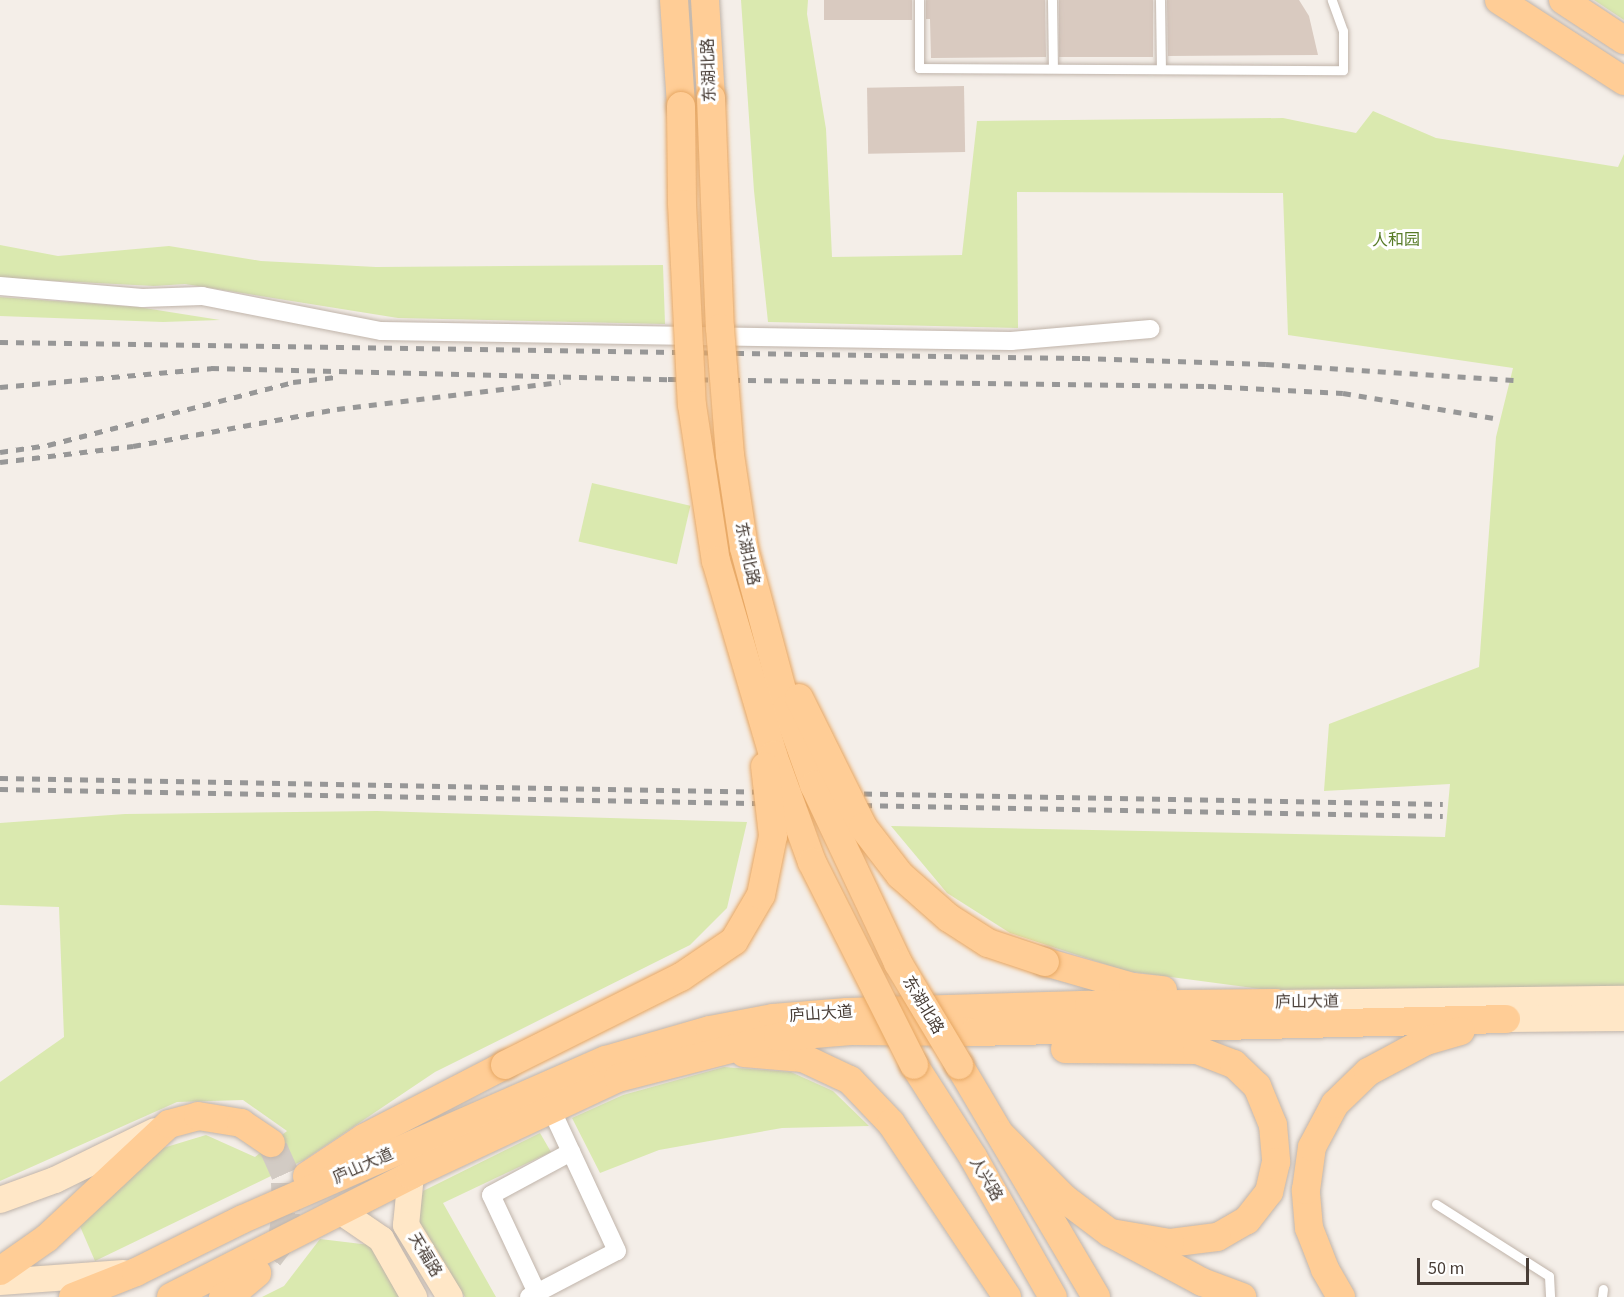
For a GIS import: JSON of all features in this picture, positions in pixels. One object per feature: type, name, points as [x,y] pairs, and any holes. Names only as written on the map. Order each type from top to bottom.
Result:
[{"type":"main road","points":[[1500,0],[1624,81]]},
{"type":"main road","points":[[1563,0],[1624,40]]},
{"type":"main road","name":"东湖北路","points":[[707,6],[714,222],[730,455],[744,548],[787,709],[814,785],[898,963],[1002,1136]]},
{"type":"main road","name":"东湖北路","points":[[673,7],[681,106],[682,204],[692,405],[716,561],[758,707],[812,862],[914,1065]]},
{"type":"main road","points":[[765,626],[863,827],[900,875],[949,918],[988,943],[1133,987],[1276,1003]]},
{"type":"main road","points":[[243,1219],[364,1138],[681,976],[734,941],[761,895],[773,836],[758,707]]},
{"type":"main road","name":"庐山大道","points":[[73,1297],[136,1272],[243,1219],[606,1060],[710,1030],[773,1018],[847,1012],[1089,1005],[1276,1003]]},
{"type":"main road","points":[[1341,1297],[1325,1269],[1309,1228],[1306,1190],[1312,1147],[1335,1104],[1368,1072],[1426,1041],[1506,1019]]},
{"type":"main road","name":"庐山大道","points":[[171,1297],[411,1175],[618,1078],[715,1051],[778,1037],[851,1031],[975,1032],[1506,1019]]},
{"type":"main road","points":[[975,1032],[1041,1049],[1197,1050],[1234,1064],[1257,1086],[1274,1125],[1276,1162],[1269,1192],[1247,1220],[1217,1237],[1170,1244],[1110,1233]]},
{"type":"main road","points":[[715,1051],[803,1058],[850,1080],[891,1123],[1007,1297]]},
{"type":"main road","name":"人兴路","points":[[914,1065],[974,1157],[1053,1297]]},
{"type":"main road","points":[[0,1271],[47,1238],[169,1124],[198,1116],[241,1123],[271,1143]]},
{"type":"main road","points":[[1002,1136],[1065,1199],[1110,1233],[1202,1282],[1242,1297]]},
{"type":"main road","points":[[1002,1136],[1096,1297]]},
{"type":"main road","points":[[223,1297],[238,1289],[257,1273]]},
{"type":"street","points":[[0,286],[142,298],[202,296],[381,332],[1011,341],[1150,329]]},
{"type":"street","name":"庐山大道","points":[[1276,1003],[1624,999]]},
{"type":"street","name":"庐山大道","points":[[1506,1019],[1624,1018]]},
{"type":"street","points":[[551,1109],[571,1152],[617,1251],[533,1295],[491,1195],[571,1152]]},
{"type":"street","points":[[0,1200],[55,1180],[169,1124]]},
{"type":"street","name":"天福路","points":[[411,1175],[406,1225],[450,1297]]},
{"type":"street","name":"天福路","points":[[340,1211],[381,1239],[414,1297]]},
{"type":"street","points":[[0,1282],[136,1272]]},
{"type":"lane","points":[[919,0],[919,68],[1343,70],[1343,31],[1332,0]]},
{"type":"lane","points":[[1052,0],[1053,68]]},
{"type":"lane","points":[[1160,0],[1161,68]]},
{"type":"lane","points":[[1436,1204],[1548,1276],[1550,1297]]},
{"type":"green space","name":"人和园","points":[[741,0],[808,0],[807,14],[826,129],[832,257],[962,255],[977,121],[1283,118],[1356,133],[1373,111],[1436,138],[1618,167],[1624,154],[1624,990],[1276,991],[1126,971],[1010,933],[947,893],[891,826],[1445,837],[1450,784],[1324,791],[1329,724],[1479,667],[1496,437],[1513,368],[1288,335],[1283,193],[1017,192],[1018,328],[768,322],[754,191]]},
{"type":"green space","points":[[1594,0],[1624,0],[1624,20]]},
{"type":"green space","points":[[0,245],[58,256],[169,246],[261,261],[376,267],[663,265],[665,324],[398,318],[185,284],[154,286],[0,278]]},
{"type":"green space","points":[[0,297],[138,307],[220,320],[163,322],[0,316]]},
{"type":"green space","points":[[592,483],[690,506],[677,564],[579,541]]},
{"type":"green space","points":[[377,811],[747,822],[727,908],[690,945],[435,1072],[304,1160],[95,1261],[79,1224],[163,1148],[206,1135],[255,1157],[287,1131],[243,1100],[177,1102],[0,1181],[0,1082],[64,1037],[59,907],[0,905],[0,823],[125,814]]},
{"type":"green space","points":[[724,1067],[791,1072],[833,1091],[869,1126],[782,1128],[659,1150],[600,1173],[572,1118],[623,1095]]},
{"type":"green space","points":[[540,1133],[551,1152],[443,1203],[496,1297],[465,1297],[417,1222],[423,1191]]},
{"type":"green space","points":[[320,1239],[370,1245],[399,1297],[262,1297],[284,1286]]},
{"type":"building","points":[[824,0],[912,0],[912,20],[824,20]]},
{"type":"building","points":[[926,0],[1045,0],[1046,57],[931,58],[930,19],[926,19]]},
{"type":"building","points":[[1059,0],[1153,0],[1153,57],[1059,57]]},
{"type":"building","points":[[1167,0],[1299,0],[1309,16],[1318,55],[1168,56]]},
{"type":"building","points":[[964,86],[965,152],[868,154],[867,88]]},
{"type":"tunnel","points":[[269,1257],[282,1240],[286,1211],[285,1174],[271,1143]]},
{"type":"railway","points":[[0,342],[1082,358],[1266,364],[1513,380]]},
{"type":"railway","points":[[0,387],[211,368],[668,379],[1208,386],[1343,393],[1500,419]]},
{"type":"railway","points":[[0,452],[48,445],[293,382],[336,377]]},
{"type":"railway","points":[[0,462],[133,446],[337,409],[560,382]]},
{"type":"railway","points":[[0,778],[1443,804]]},
{"type":"railway","points":[[0,789],[1443,816]]}]
